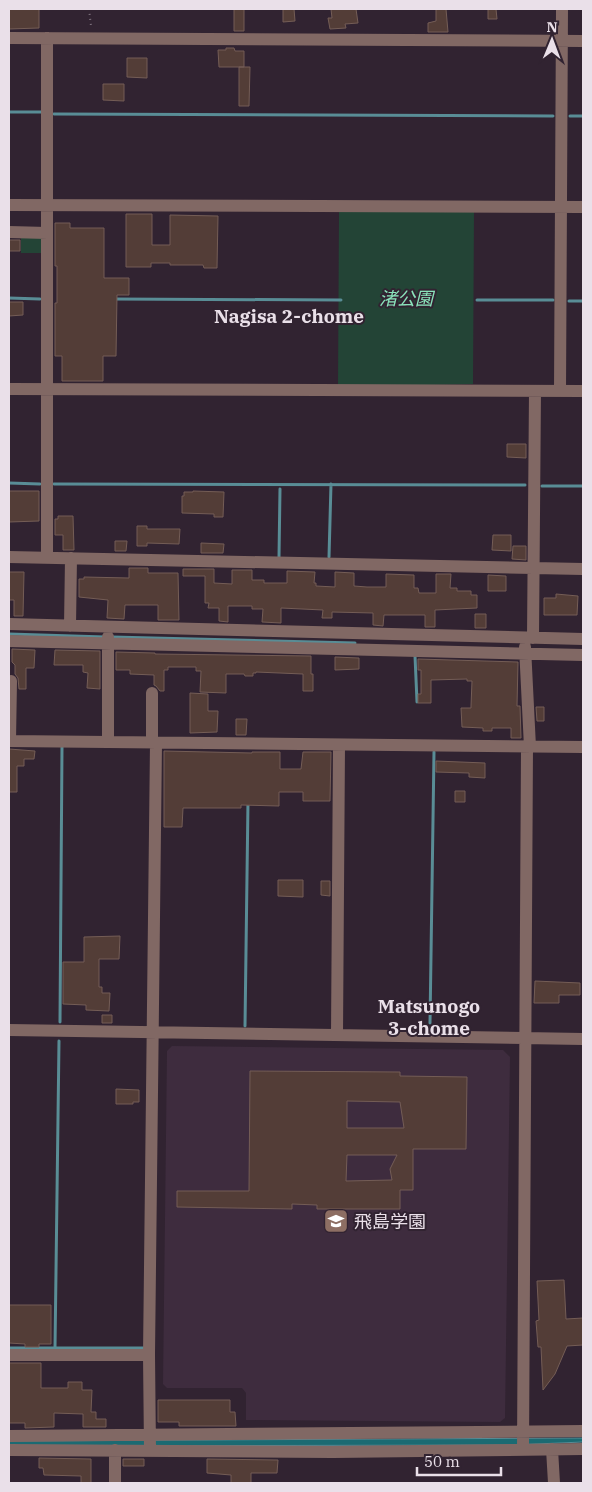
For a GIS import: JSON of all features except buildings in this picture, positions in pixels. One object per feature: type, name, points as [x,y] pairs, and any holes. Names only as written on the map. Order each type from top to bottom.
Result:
[{"type":"street","points":[[560,391],[562,9]]},
{"type":"street","points":[[9,38],[583,41]]},
{"type":"street","points":[[46,38],[47,557]]},
{"type":"street","points":[[9,205],[583,207]]},
{"type":"street","points":[[9,232],[47,232]]},
{"type":"street","points":[[9,389],[583,391]]},
{"type":"street","points":[[523,1450],[528,747],[526,645],[533,568],[535,391]]},
{"type":"street","points":[[9,557],[583,570]]},
{"type":"street","points":[[70,626],[71,558]]},
{"type":"street","points":[[9,624],[70,626],[108,636]]},
{"type":"street","points":[[108,636],[108,742]]},
{"type":"street","points":[[9,641],[108,636],[526,645],[583,639]]},
{"type":"street","points":[[526,645],[583,655]]},
{"type":"street","points":[[11,681],[10,741],[339,746],[583,747]]},
{"type":"street","points":[[150,1450],[149,1355],[154,1032],[154,743],[152,693]]},
{"type":"street","points":[[337,1035],[339,746]]},
{"type":"street","points":[[9,1030],[583,1039]]},
{"type":"street","points":[[9,1354],[149,1355]]},
{"type":"street","points":[[9,1436],[583,1431]]},
{"type":"street","points":[[333,1434],[333,1452]]},
{"type":"street","points":[[552,1449],[554,1483]]},
{"type":"street","points":[[9,1450],[333,1452],[583,1449]]},
{"type":"street","points":[[115,1450],[115,1483]]},
{"type":"path","points":[[89,9],[92,38]]},
{"type":"shaded area","name":"飛島学園","points":[[172,1046],[503,1050],[510,1057],[505,1418],[500,1422],[246,1420],[246,1393],[242,1388],[167,1388],[163,1384],[167,1051]]},
{"type":"green space","name":"渚公園","points":[[339,212],[474,212],[473,384],[338,387]]},
{"type":"green space","points":[[21,236],[43,236],[43,253],[21,253]]},
{"type":"water","points":[[583,1438],[583,1442],[512,1445],[9,1446],[9,1441]]},
{"type":"waterway","points":[[9,112],[42,112]]},
{"type":"waterway","points":[[54,114],[553,116]]},
{"type":"waterway","points":[[570,116],[583,116]]},
{"type":"waterway","points":[[9,298],[40,299]]},
{"type":"waterway","points":[[113,299],[341,300]]},
{"type":"waterway","points":[[477,300],[553,300]]},
{"type":"waterway","points":[[569,301],[583,301]]},
{"type":"waterway","points":[[9,483],[40,484]]},
{"type":"waterway","points":[[54,484],[525,485]]},
{"type":"waterway","points":[[329,557],[331,484]]},
{"type":"waterway","points":[[542,486],[583,486]]},
{"type":"waterway","points":[[279,557],[280,489]]},
{"type":"waterway","points":[[9,634],[105,637]]},
{"type":"waterway","points":[[112,637],[355,643]]},
{"type":"waterway","points":[[415,656],[417,702]]},
{"type":"waterway","points":[[60,1022],[62,747]]},
{"type":"waterway","points":[[430,1023],[434,752]]},
{"type":"waterway","points":[[245,1026],[248,801]]},
{"type":"waterway","points":[[55,1348],[59,1041]]},
{"type":"waterway","points":[[9,1348],[144,1348]]},
{"type":"place","name":"飛島学園","points":[[336,1221]]},
{"type":"district","name":"Nagisa 2-chome","points":[[289,316]]},
{"type":"district","name":"Matsunogo 3-chome","points":[[429,1017]]}]
